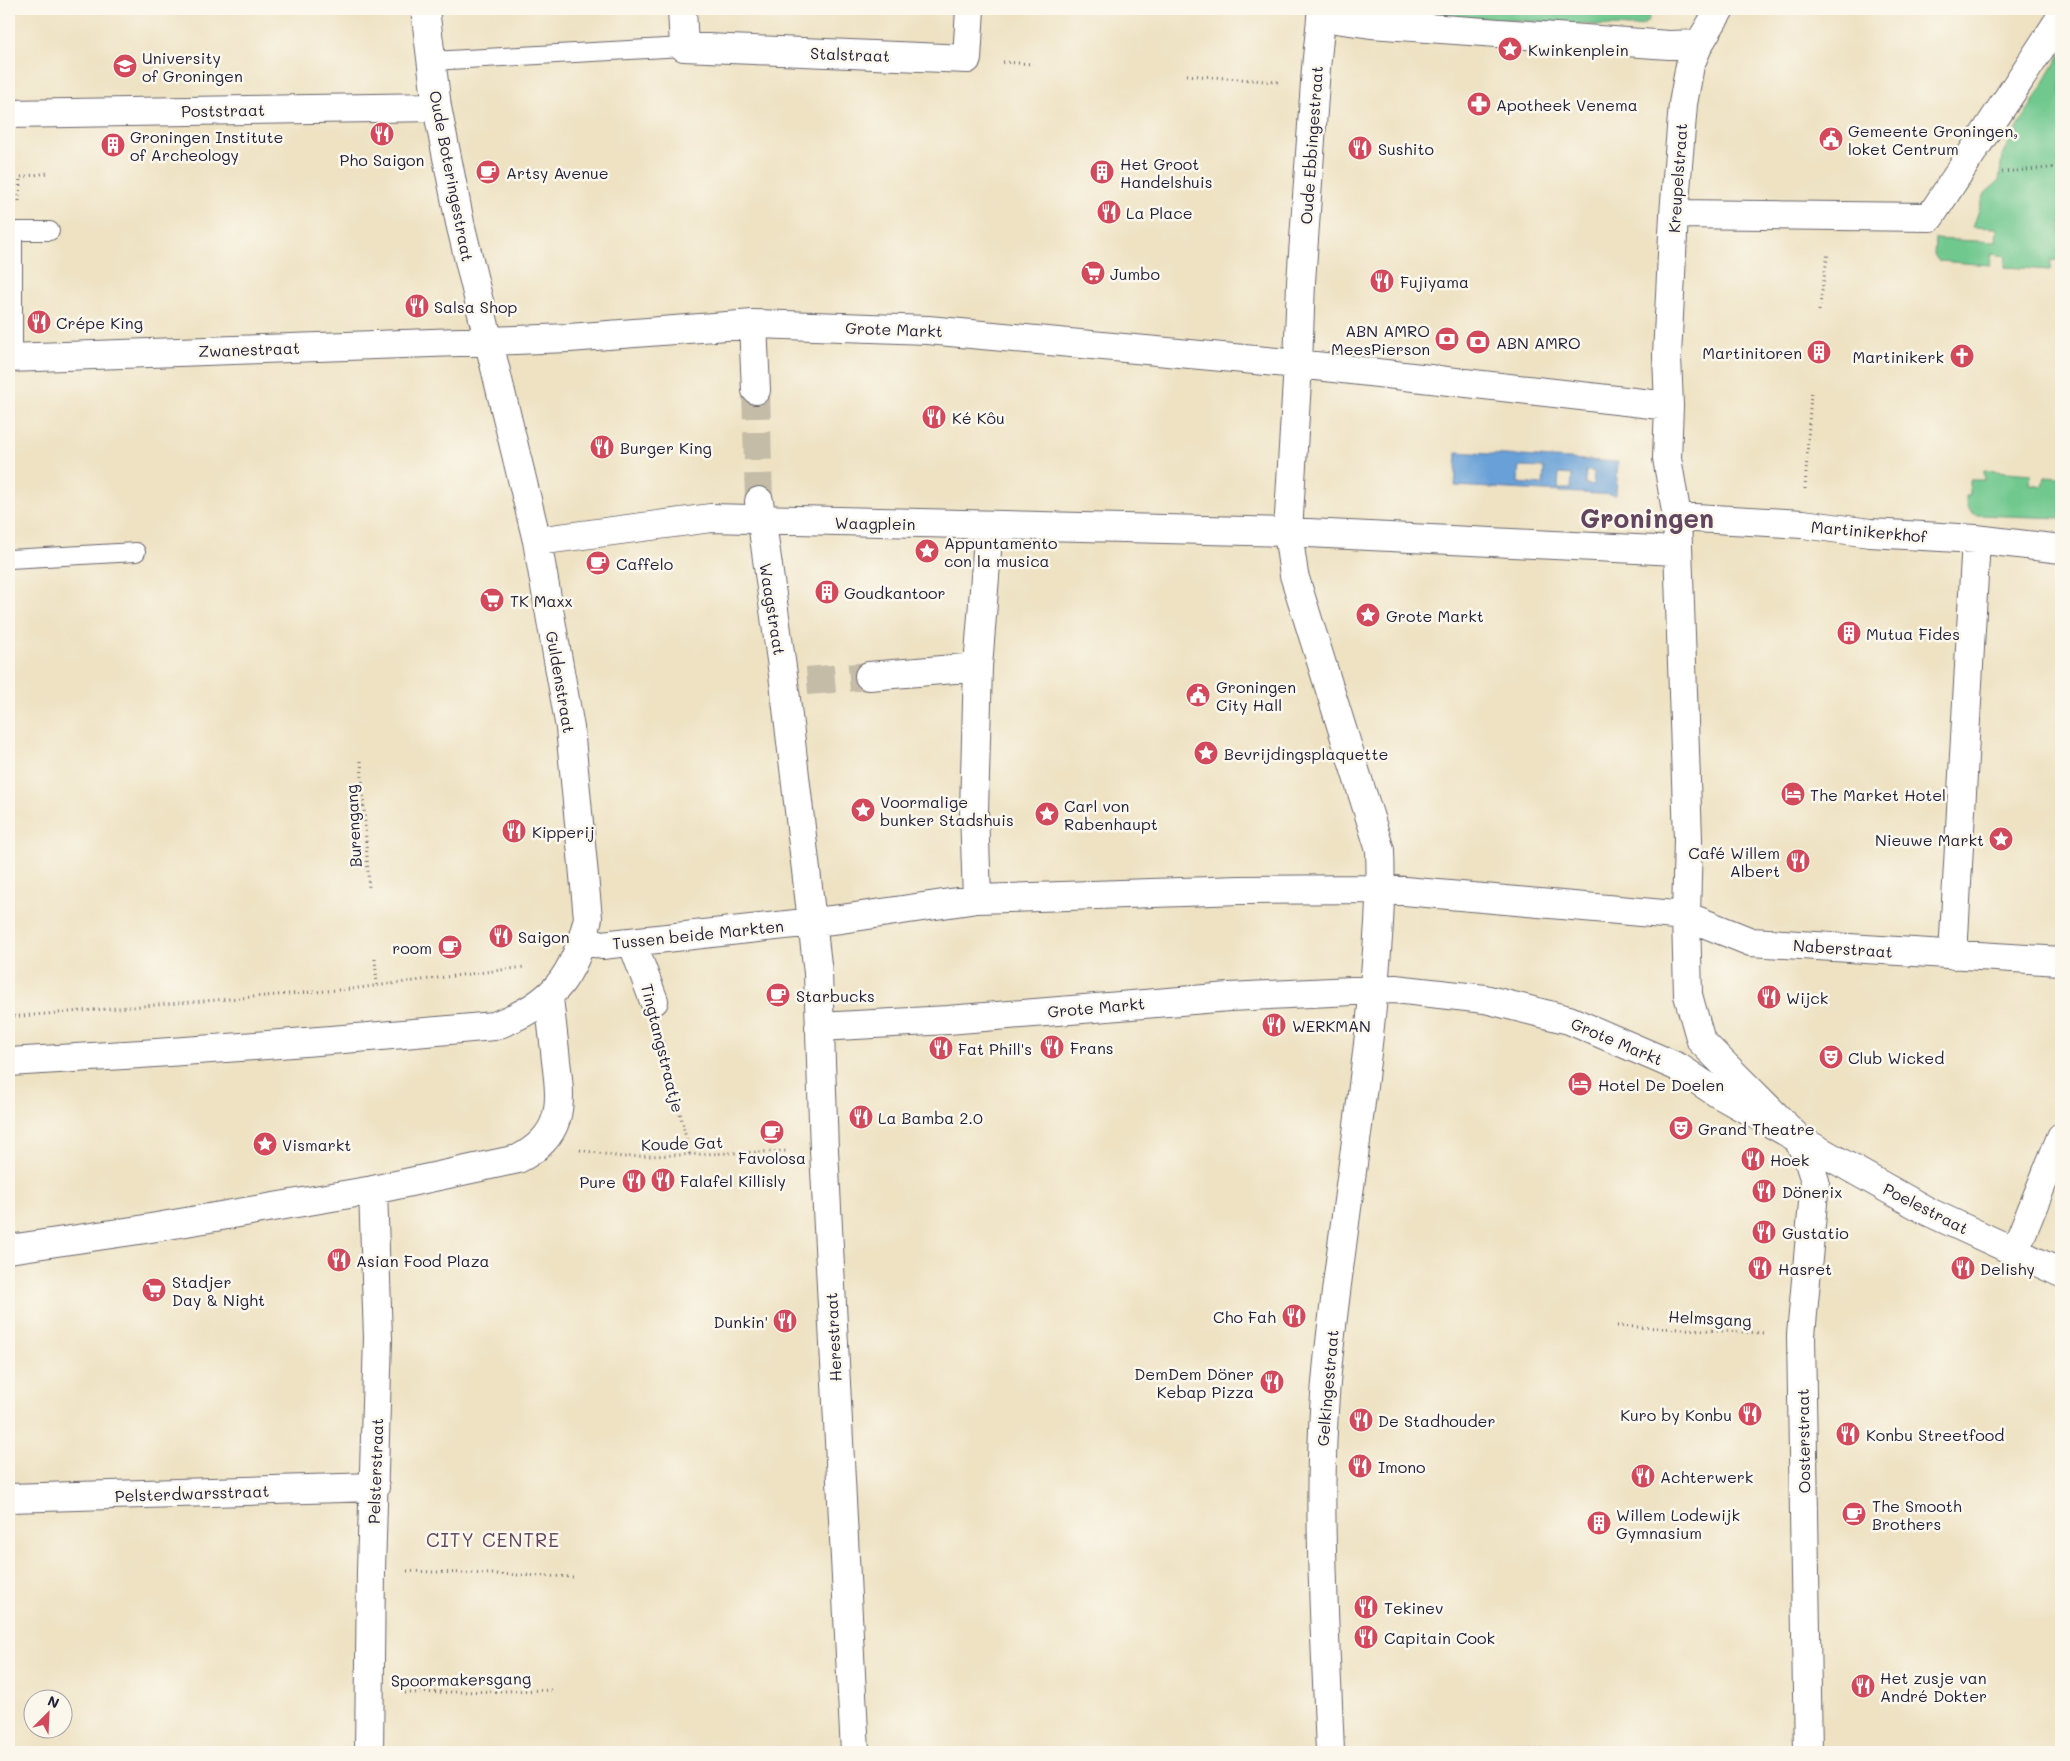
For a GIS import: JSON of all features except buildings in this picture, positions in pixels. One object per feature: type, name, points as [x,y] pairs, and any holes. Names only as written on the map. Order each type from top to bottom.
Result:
[{"type":"street","name":"Oude Boteringestraat","points":[[425,9],[436,107],[460,223],[489,341]]},
{"type":"street","points":[[682,9],[684,47]]},
{"type":"street","name":"Stalstraat","points":[[684,47],[967,59],[970,9]]},
{"type":"street","name":"Kreupelstraat","points":[[1669,406],[1667,356],[1674,214],[1683,104],[1690,64],[1699,44],[1720,9]]},
{"type":"street","points":[[1322,13],[1371,24],[1659,45],[1699,44]]},
{"type":"street","name":"Oude Ebbingestraat","points":[[1298,364],[1300,282],[1322,13]]},
{"type":"street","points":[[1674,214],[1930,217],[2061,16]]},
{"type":"street","name":"Poststraat","points":[[9,114],[436,107]]},
{"type":"street","points":[[752,324],[756,390]]},
{"type":"street","name":"Grote Markt","points":[[489,341],[569,338],[752,324],[928,330],[1298,364],[1669,406]]},
{"type":"street","name":"Zwanestraat","points":[[11,358],[489,341]]},
{"type":"street","name":"Guldenstraat","points":[[489,341],[537,541],[570,728],[588,918],[583,939]]},
{"type":"street","points":[[1298,364],[1288,532],[1294,576],[1380,850],[1382,889],[1373,990]]},
{"type":"street","points":[[1669,406],[1667,458],[1677,517],[1688,840],[1686,916],[1688,995],[1701,1041],[1795,1135]]},
{"type":"street","points":[[537,541],[759,510]]},
{"type":"street","name":"Waagplein","points":[[759,510],[989,525]]},
{"type":"street","name":"Waagstraat","points":[[759,510],[796,682],[813,921]]},
{"type":"street","name":"Martinikerkhof","points":[[1677,517],[1803,524],[1870,533],[1976,539],[2061,549]]},
{"type":"street","points":[[977,899],[974,812],[978,666],[989,525],[1288,532],[1677,551]]},
{"type":"street","points":[[1976,539],[1964,764],[1944,954],[2061,961]]},
{"type":"street","points":[[869,676],[978,666]]},
{"type":"street","points":[[1382,889],[1686,916]]},
{"type":"street","name":"Tussen beide Markten","points":[[583,939],[602,945],[632,942],[841,919],[977,899],[1240,890],[1382,889]]},
{"type":"street","name":"Naberstraat","points":[[1686,916],[1751,942],[1944,954]]},
{"type":"street","name":"Herestraat","points":[[813,921],[818,973],[824,1150],[854,1752]]},
{"type":"street","points":[[9,1062],[324,1042],[494,1026],[517,1018],[538,1006],[549,996],[572,969],[583,939]]},
{"type":"street","name":"Tingtangstraatje","points":[[632,942],[654,1001]]},
{"type":"street","name":"Grote Markt","points":[[819,1027],[948,1020],[1229,997],[1395,989],[1485,999],[1569,1020],[1678,1067],[1717,1093],[1795,1135]]},
{"type":"street","name":"Gelkingestraat","points":[[1330,1752],[1321,1552],[1322,1434],[1329,1351],[1373,990]]},
{"type":"street","points":[[9,1249],[139,1230],[372,1190],[518,1159],[543,1143],[551,1132],[559,1113],[560,1094],[549,996]]},
{"type":"street","name":"Poelestraat","points":[[1795,1135],[1929,1212],[2061,1273]]},
{"type":"street","name":"Oosterstraat","points":[[1795,1135],[1807,1156],[1815,1180],[1801,1334],[1808,1751]]},
{"type":"street","points":[[2015,1251],[2061,1137]]},
{"type":"street","name":"Pelsterstraat","points":[[369,1752],[371,1570],[378,1338],[372,1190]]},
{"type":"street","name":"Pelsterdwarsstraat","points":[[9,1498],[375,1487]]},
{"type":"lane","name":"Stalstraat","points":[[431,61],[684,47]]},
{"type":"lane","points":[[11,358],[14,238],[18,231],[50,231]]},
{"type":"lane","points":[[9,559],[136,552]]},
{"type":"path","points":[[996,61],[1033,64]]},
{"type":"path","points":[[1187,76],[1253,80]]},
{"type":"path","points":[[1959,173],[2008,172],[2061,167]]},
{"type":"path","points":[[18,231],[20,177],[48,173]]},
{"type":"path","points":[[1819,311],[1833,216]]},
{"type":"path","points":[[1803,524],[1811,392]]},
{"type":"path","name":"Burengang","points":[[362,761],[369,888]]},
{"type":"path","points":[[374,959],[377,985]]},
{"type":"path","points":[[9,1017],[377,985],[534,966]]},
{"type":"path","name":"Tingtangstraatje","points":[[654,1001],[690,1155]]},
{"type":"path","name":"Koude Gat","points":[[543,1143],[622,1157],[824,1150]]},
{"type":"path","name":"Helmsgang","points":[[1617,1326],[1801,1334]]},
{"type":"path","points":[[371,1570],[575,1577]]},
{"type":"path","name":"Spoormakersgang","points":[[369,1694],[554,1690]]},
{"type":"path","points":[[1478,1752],[1478,1750],[1808,1751]]},
{"type":"green space","points":[[1420,9],[1646,9],[1650,17],[1641,25],[1629,27],[1438,16]]},
{"type":"green space","points":[[2061,53],[2061,261],[2051,260],[2050,270],[2005,267],[2006,256],[1992,254],[1990,265],[1939,261],[1934,255],[1935,239],[1996,242],[1997,228],[1973,227],[1985,193],[1999,181],[2002,157],[2008,145]]},
{"type":"green space","points":[[1984,470],[2031,474],[2030,484],[2043,486],[2045,476],[2061,477],[2061,518],[1977,515],[1971,512],[1966,503],[1966,496],[1970,496],[1970,480],[1984,480]]},
{"type":"water","points":[[1457,452],[1618,462],[1616,495],[1455,486]],"holes":[[[1519,467],[1544,468],[1543,485],[1518,483]],[[1586,471],[1594,471],[1593,485],[1585,484]],[[1559,474],[1572,475],[1571,489],[1558,489]]]},
{"type":"tunnel","points":[[756,390],[759,501]]},
{"type":"tunnel","points":[[807,681],[869,676]]},
{"type":"place","name":"Kwinkenplein","points":[[1510,49]]},
{"type":"place","name":"University of Groningen","points":[[125,66]]},
{"type":"place","name":"Apotheek Venema","points":[[1479,104]]},
{"type":"place","name":"Pho Saigon","points":[[382,134]]},
{"type":"place","name":"Gemeente Groningen, loket Centrum","points":[[1831,139]]},
{"type":"place","name":"Groningen Institute of Archeology","points":[[113,145]]},
{"type":"place","name":"Sushito","points":[[1360,148]]},
{"type":"place","name":"Artsy Avenue","points":[[488,172]]},
{"type":"place","name":"Het Groot Handelshuis","points":[[1102,172]]},
{"type":"place","name":"La Place","points":[[1109,212]]},
{"type":"place","name":"Jumbo","points":[[1093,273]]},
{"type":"place","name":"Fujiyama","points":[[1382,281]]},
{"type":"place","name":"Salsa Shop","points":[[417,306]]},
{"type":"place","name":"Crépe King","points":[[39,322]]},
{"type":"place","name":"ABN AMRO MeesPierson","points":[[1447,339]]},
{"type":"place","name":"ABN AMRO","points":[[1478,342]]},
{"type":"place","name":"Martinitoren","points":[[1819,352]]},
{"type":"place","name":"Martinikerk","points":[[1962,356]]},
{"type":"place","name":"Ké Kôu","points":[[934,417]]},
{"type":"place","name":"Burger King","points":[[602,447]]},
{"type":"place","name":"Appuntamento con la musica","points":[[927,551]]},
{"type":"place","name":"Caffelo","points":[[598,563]]},
{"type":"place","name":"Goudkantoor","points":[[827,592]]},
{"type":"place","name":"TK Maxx","points":[[492,600]]},
{"type":"place","name":"Grote Markt","points":[[1368,615]]},
{"type":"place","name":"Mutua Fides","points":[[1849,633]]},
{"type":"place","name":"Groningen City Hall","points":[[1198,695]]},
{"type":"place","name":"Bevrijdingsplaquette","points":[[1206,753]]},
{"type":"place","name":"The Market Hotel","points":[[1793,794]]},
{"type":"place","name":"Voormalige bunker Stadshuis","points":[[863,810]]},
{"type":"place","name":"Carl von Rabenhaupt","points":[[1047,814]]},
{"type":"place","name":"Kipperij","points":[[514,831]]},
{"type":"place","name":"Nieuwe Markt","points":[[2001,839]]},
{"type":"place","name":"Café Willem Albert","points":[[1798,861]]},
{"type":"place","name":"Saigon","points":[[501,936]]},
{"type":"place","name":"room","points":[[450,947]]},
{"type":"place","name":"Starbucks","points":[[778,995]]},
{"type":"place","name":"Wijck","points":[[1769,997]]},
{"type":"place","name":"WERKMAN","points":[[1274,1025]]},
{"type":"place","name":"Frans","points":[[1052,1047]]},
{"type":"place","name":"Fat Phill's","points":[[941,1048]]},
{"type":"place","name":"Club Wicked","points":[[1831,1057]]},
{"type":"place","name":"Hotel De Doelen","points":[[1580,1084]]},
{"type":"place","name":"La Bamba 2.0","points":[[861,1117]]},
{"type":"place","name":"Grand Theatre","points":[[1681,1128]]},
{"type":"place","name":"Favolosa","points":[[772,1132]]},
{"type":"place","name":"Vismarkt","points":[[265,1144]]},
{"type":"place","name":"Hoek","points":[[1753,1159]]},
{"type":"place","name":"Falafel Killisly","points":[[663,1180]]},
{"type":"place","name":"Pure","points":[[634,1181]]},
{"type":"place","name":"Dönerix","points":[[1764,1191]]},
{"type":"place","name":"Gustatio","points":[[1764,1232]]},
{"type":"place","name":"Asian Food Plaza","points":[[339,1260]]},
{"type":"place","name":"Hasret","points":[[1760,1268]]},
{"type":"place","name":"Delishy","points":[[1963,1268]]},
{"type":"place","name":"Stadjer Day & Night","points":[[154,1290]]},
{"type":"place","name":"Cho Fah","points":[[1294,1316]]},
{"type":"place","name":"Dunkin'","points":[[785,1321]]},
{"type":"place","name":"DemDem Döner Kebap Pizza","points":[[1272,1382]]},
{"type":"place","name":"Kuro by Konbu","points":[[1750,1414]]},
{"type":"place","name":"De Stadhouder","points":[[1361,1420]]},
{"type":"place","name":"Konbu Streetfood","points":[[1848,1434]]},
{"type":"place","name":"Imono","points":[[1360,1466]]},
{"type":"place","name":"Achterwerk","points":[[1643,1476]]},
{"type":"place","name":"The Smooth Brothers","points":[[1854,1514]]},
{"type":"place","name":"Willem Lodewijk Gymnasium","points":[[1599,1523]]},
{"type":"place","name":"Tekinev","points":[[1366,1607]]},
{"type":"place","name":"Capitain Cook","points":[[1366,1637]]},
{"type":"place","name":"Het zusje van André Dokter","points":[[1863,1686]]},
{"type":"district","name":"Groningen","points":[[1647,518]]},
{"type":"district","name":"CITY CENTRE","points":[[493,1539]]}]
